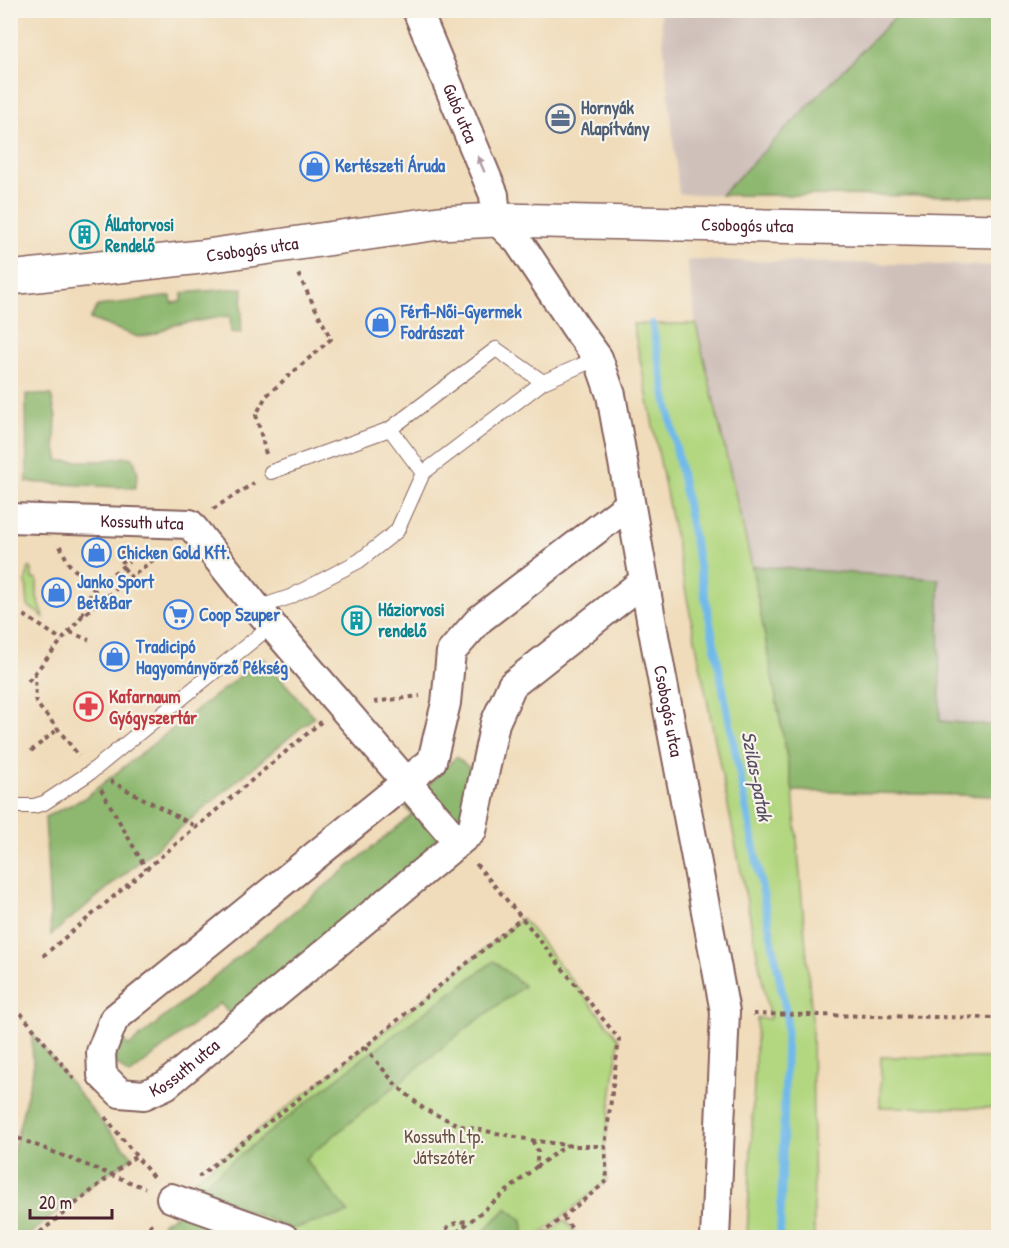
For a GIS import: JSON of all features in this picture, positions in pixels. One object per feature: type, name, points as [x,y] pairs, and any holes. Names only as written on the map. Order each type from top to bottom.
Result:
[{"type":"street","name":"Gubó utca","points":[[417,10],[494,195],[496,220]]},
{"type":"street","name":"Csobogós utca","points":[[496,220],[518,241],[598,358],[611,395],[725,1012],[715,1238]]},
{"type":"street","name":"Csobogós utca","points":[[10,278],[200,257],[439,223],[496,220],[999,231]]},
{"type":"street","points":[[407,781],[432,761],[446,703],[451,652],[480,619],[630,504]]},
{"type":"street","name":"Kossuth utca","points":[[10,518],[191,526],[264,617],[407,781],[458,842],[166,1084],[144,1095],[120,1093],[102,1075],[101,1053],[114,1019],[407,781]]},
{"type":"street","points":[[458,842],[472,831],[495,723],[512,685],[644,581]]},
{"type":"street","points":[[171,1198],[284,1238]]},
{"type":"lane","points":[[270,472],[390,429],[496,349],[543,382]]},
{"type":"lane","points":[[10,806],[34,806],[44,803],[91,772],[264,617],[290,597],[359,561],[397,531],[423,473],[543,382],[598,358]]},
{"type":"lane","points":[[390,429],[423,473]]},
{"type":"path","points":[[28,681],[82,616],[155,559],[191,526],[270,472],[256,415],[266,396],[331,339],[297,271]]},
{"type":"path","points":[[63,520],[59,543],[69,564],[102,599]]},
{"type":"path","points":[[82,616],[93,588],[129,562]]},
{"type":"path","points":[[113,591],[117,594]]},
{"type":"path","points":[[24,615],[62,640]]},
{"type":"path","points":[[70,632],[89,640]]},
{"type":"path","points":[[35,672],[36,703],[91,772],[146,869]]},
{"type":"path","points":[[43,956],[340,706],[447,692]]},
{"type":"path","points":[[31,751],[58,729]]},
{"type":"path","points":[[91,772],[197,826]]},
{"type":"path","points":[[458,842],[619,1040],[605,1146],[607,1181],[537,1238]]},
{"type":"path","points":[[10,1135],[171,1198],[365,1047],[522,918]]},
{"type":"path","points":[[15,1006],[50,1048]]},
{"type":"path","points":[[758,1014],[999,1018]]},
{"type":"path","points":[[365,1047],[396,1085],[424,1109],[461,1126],[531,1140],[567,1145],[605,1146]]},
{"type":"path","points":[[33,1238],[135,1154],[123,1140]]},
{"type":"path","points":[[531,1140],[538,1152],[536,1167]]},
{"type":"path","points":[[450,1238],[536,1167],[567,1145]]},
{"type":"path","points":[[563,1217],[579,1238]]},
{"type":"path","points":[[442,1238],[442,1235],[455,1222],[469,1221]]},
{"type":"shaded area","points":[[660,11],[998,11],[998,196],[679,194]]},
{"type":"shaded area","points":[[687,260],[998,266],[998,726],[940,721],[939,579],[752,566],[696,324]]},
{"type":"green space","points":[[901,11],[998,11],[998,196],[721,195]]},
{"type":"green space","points":[[243,288],[241,333],[231,332],[230,316],[174,325],[155,334],[138,337],[90,319],[98,306],[171,296],[172,303],[182,301],[182,293]]},
{"type":"green space","points":[[633,324],[696,324],[752,566],[793,791],[812,1019],[814,1237],[747,1237],[757,1018],[770,1019]]},
{"type":"green space","points":[[26,394],[51,395],[56,417],[55,444],[59,461],[133,458],[138,473],[135,488],[27,482]]},
{"type":"green space","points":[[752,566],[939,579],[940,721],[998,726],[998,796],[793,791]]},
{"type":"green space","points":[[29,567],[32,570],[32,579],[37,579],[37,597],[44,617],[28,606],[26,580]]},
{"type":"green space","points":[[263,658],[314,717],[51,935],[45,817],[83,799]]},
{"type":"green space","points":[[456,757],[475,772],[466,813],[439,840],[436,839],[444,848],[231,1016],[220,1003],[129,1075],[114,1061],[122,1039],[129,1046],[412,815],[406,807]]},
{"type":"green space","name":"Kossuth Ltp. Játszótér","points":[[522,918],[619,1039],[605,1146],[607,1181],[537,1237],[284,1237],[171,1198],[365,1047]]},
{"type":"green space","points":[[494,961],[524,986],[464,1030],[305,1159],[349,1213],[292,1229],[197,1189],[363,1058]]},
{"type":"green space","points":[[32,1034],[103,1124],[133,1157],[102,1177],[26,1237],[11,1237],[11,1161],[33,1070]]},
{"type":"green space","points":[[881,1057],[998,1058],[998,1108],[880,1107]]},
{"type":"green space","points":[[507,1208],[522,1220],[524,1237],[478,1237]]},
{"type":"green space","points":[[187,1209],[221,1228],[229,1237],[157,1238],[163,1222]]},
{"type":"green space","points":[[565,1220],[578,1237],[543,1237]]},
{"type":"waterway","name":"Szilas-patak","points":[[652,324],[787,1017],[780,1238]]},
{"type":"place","name":"Hornyák Alapítvány","points":[[560,118]]},
{"type":"place","name":"Kertészeti Áruda","points":[[314,166]]},
{"type":"place","name":"Állatorvosi Rendelő","points":[[84,235]]},
{"type":"place","name":"Férfi-Női-Gyermek Fodrászat","points":[[380,322]]},
{"type":"place","name":"Chicken Gold Kft.","points":[[96,553]]},
{"type":"place","name":"Janko Sport Bet&Bar","points":[[56,592]]},
{"type":"place","name":"Coop Szuper","points":[[178,615]]},
{"type":"place","name":"Háziorvosi rendelő","points":[[357,620]]},
{"type":"place","name":"Tradicipó Hagyományörző Pékség","points":[[115,657]]},
{"type":"place","name":"Kafarnaum Gyógyszertár","points":[[88,707]]}]
